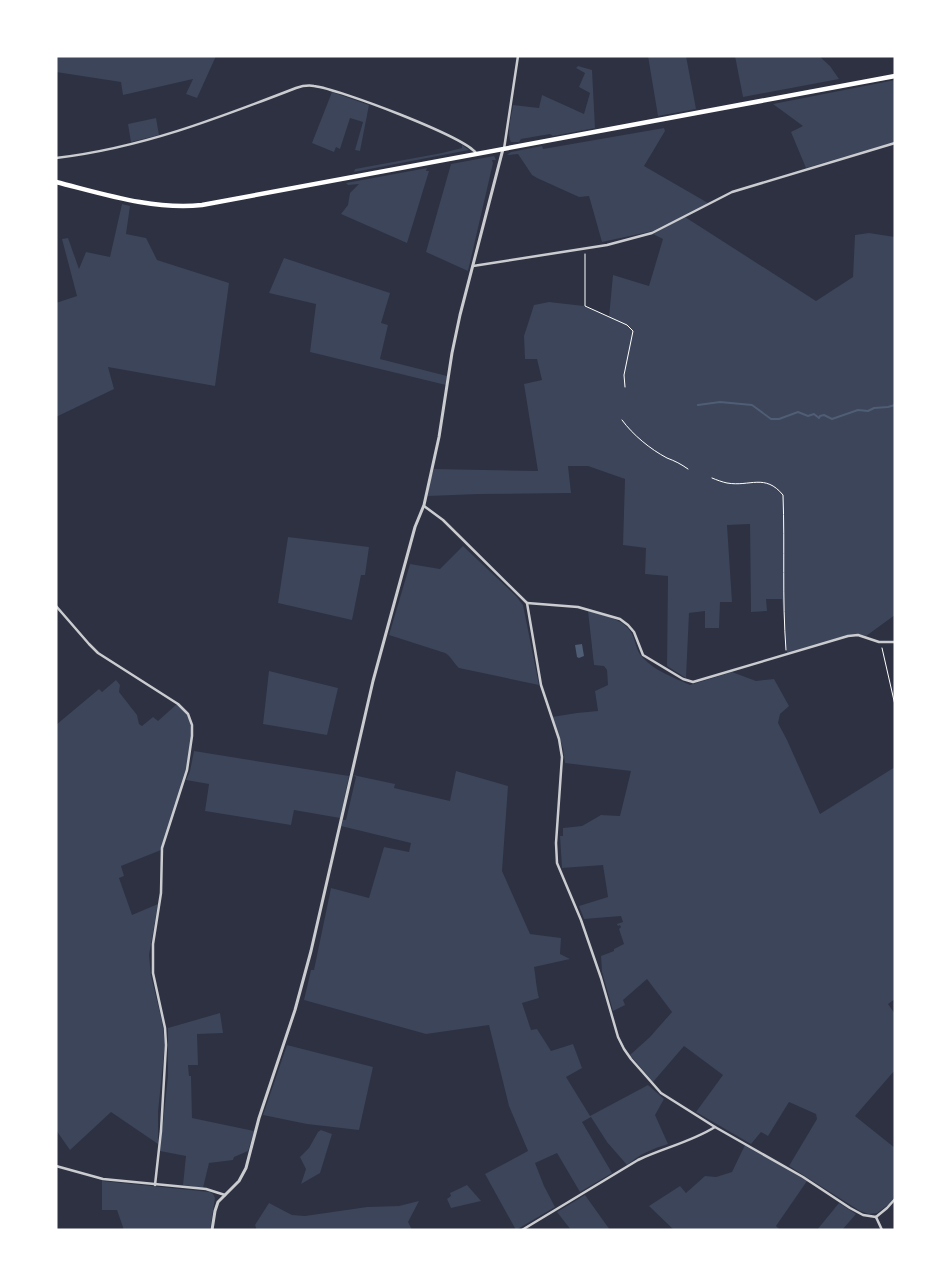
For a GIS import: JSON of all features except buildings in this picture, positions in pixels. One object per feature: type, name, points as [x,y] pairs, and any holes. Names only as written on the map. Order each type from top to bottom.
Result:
[{"type":"main road","points":[[56,182],[147,204],[175,207],[210,204],[895,76]]},
{"type":"street","points":[[212,1230],[218,1202],[239,1181],[246,1168],[259,1118],[295,1010],[311,951],[377,666],[415,527],[424,505],[443,417],[455,339],[503,149],[518,56]]},
{"type":"street","points":[[56,158],[81,155],[171,134],[296,88],[314,86],[362,100],[447,135],[473,149],[477,154]]},
{"type":"street","points":[[473,266],[607,245],[652,233],[732,192],[895,143]]},
{"type":"street","points":[[424,505],[443,520],[527,603],[541,685],[562,757],[556,838],[557,862],[601,978],[618,1037],[630,1058],[661,1093],[715,1127],[803,1177],[863,1215],[876,1217],[895,1199]]},
{"type":"street","points":[[527,603],[578,607],[620,619],[628,624],[634,632],[643,654],[649,659],[689,681],[696,682],[717,674],[848,636],[858,635],[880,642],[895,642]]},
{"type":"street","points":[[56,606],[98,653],[162,692],[182,707],[188,714],[192,730],[190,760],[181,794],[162,848],[161,893],[153,944],[153,973],[164,1023],[166,1045],[155,1185]]},
{"type":"street","points":[[522,1230],[638,1160],[702,1135],[715,1127]]},
{"type":"street","points":[[56,1166],[103,1179],[206,1189],[225,1195]]},
{"type":"street","points":[[876,1217],[882,1230]]},
{"type":"path","points":[[585,248],[585,306],[630,328],[632,334],[627,357],[625,387]]},
{"type":"path","points":[[622,420],[631,432],[666,457],[688,469]]},
{"type":"path","points":[[712,478],[728,483],[764,482],[778,488],[783,495],[785,549],[783,601],[786,655]]},
{"type":"path","points":[[884,650],[895,705]]},
{"type":"shaded area","points":[[56,56],[216,56],[197,98],[186,94],[193,79],[123,95],[121,82],[56,72]]},
{"type":"shaded area","points":[[648,56],[686,56],[696,109],[658,116]]},
{"type":"shaded area","points":[[735,56],[819,56],[830,66],[839,79],[743,97]]},
{"type":"shaded area","points":[[578,66],[592,70],[595,128],[511,142],[509,129],[513,105],[539,108],[542,95],[584,114],[590,93],[579,87],[585,73],[576,68]]},
{"type":"shaded area","points":[[895,80],[895,142],[806,168],[791,132],[803,126],[773,104]]},
{"type":"shaded area","points":[[332,92],[369,105],[360,151],[355,150],[363,122],[350,118],[340,149],[336,147],[334,152],[312,143]]},
{"type":"shaded area","points":[[156,118],[159,135],[131,142],[128,124]]},
{"type":"shaded area","points":[[664,128],[665,131],[644,166],[708,203],[653,231],[602,242],[589,196],[579,197],[537,178],[532,175],[518,154],[507,155],[511,152],[542,146],[543,149]]},
{"type":"shaded area","points":[[462,145],[469,150],[354,172],[355,169],[462,148]]},
{"type":"shaded area","points":[[494,156],[496,160],[492,160],[493,163],[468,271],[426,252],[451,164]]},
{"type":"shaded area","points":[[427,168],[426,171],[429,171],[407,243],[341,214],[348,205],[350,193],[359,184],[348,185],[346,183]]},
{"type":"shaded area","points":[[122,204],[130,206],[126,234],[146,238],[157,260],[229,283],[215,386],[108,367],[114,389],[56,417],[56,303],[77,296],[62,239],[68,238],[79,269],[86,252],[110,257]]},
{"type":"shaded area","points":[[685,217],[816,301],[853,277],[855,235],[869,233],[895,237],[895,615],[866,636],[857,634],[847,635],[787,653],[782,599],[766,599],[767,611],[751,612],[750,524],[727,525],[732,602],[720,602],[719,628],[705,628],[705,611],[689,613],[686,678],[667,666],[668,576],[645,574],[646,548],[623,545],[625,479],[588,466],[568,466],[571,493],[428,496],[429,484],[434,469],[538,471],[524,384],[542,380],[537,359],[525,359],[524,336],[534,305],[549,302],[584,306],[609,317],[613,275],[649,286],[663,239],[653,234]]},
{"type":"shaded area","points":[[284,258],[390,293],[381,323],[388,325],[380,359],[447,376],[446,385],[310,352],[316,304],[269,293]]},
{"type":"shaded area","points":[[288,537],[369,547],[365,575],[361,575],[352,620],[278,603]]},
{"type":"shaded area","points":[[463,546],[516,596],[523,605],[539,685],[459,668],[445,653],[389,635],[410,564],[440,569]]},
{"type":"shaded area","points":[[588,611],[619,621],[629,629],[639,652],[648,663],[665,674],[690,685],[732,672],[756,681],[774,679],[789,706],[780,714],[778,723],[820,814],[895,767],[895,999],[888,1004],[895,1014],[895,1070],[855,1116],[895,1148],[895,1196],[889,1204],[877,1213],[869,1214],[860,1211],[789,1166],[817,1119],[816,1114],[789,1102],[768,1136],[761,1132],[751,1144],[696,1112],[723,1075],[684,1046],[653,1082],[630,1055],[650,1037],[672,1012],[647,979],[623,1000],[625,1005],[613,1011],[602,972],[601,956],[614,951],[614,949],[624,944],[619,929],[621,927],[617,924],[623,922],[621,916],[584,919],[579,906],[608,897],[603,865],[562,868],[560,836],[563,836],[563,828],[582,826],[601,815],[620,816],[631,771],[565,763],[563,748],[552,717],[598,711],[595,691],[608,685],[607,670],[604,666],[594,665]]},
{"type":"shaded area","points":[[582,644],[584,656],[579,658],[577,657],[575,645]]},
{"type":"shaded area","points":[[269,671],[338,688],[327,735],[263,724]]},
{"type":"shaded area","points":[[116,680],[120,685],[119,692],[137,715],[139,724],[142,726],[153,717],[158,721],[177,704],[189,719],[191,733],[187,766],[161,850],[121,866],[124,876],[119,878],[132,915],[158,904],[149,955],[151,976],[162,1021],[165,1043],[158,1112],[158,1144],[111,1112],[70,1150],[56,1130],[56,725],[99,689],[102,692]]},
{"type":"shaded area","points":[[194,751],[349,776],[340,818],[294,810],[291,825],[205,811],[209,784],[186,780]]},
{"type":"shaded area","points":[[456,771],[508,786],[502,871],[530,934],[561,938],[560,954],[570,959],[534,967],[539,998],[522,1003],[531,1030],[537,1029],[551,1051],[573,1044],[582,1068],[566,1077],[590,1116],[648,1085],[664,1099],[655,1115],[668,1144],[646,1152],[627,1165],[607,1142],[591,1117],[582,1122],[612,1173],[580,1192],[557,1153],[535,1163],[555,1207],[516,1230],[485,1174],[528,1151],[509,1106],[489,1025],[426,1034],[304,1000],[311,970],[314,970],[331,888],[369,898],[384,847],[409,852],[411,843],[341,826],[343,820],[346,820],[356,777],[353,775],[395,784],[394,788],[450,801]]},
{"type":"shaded area","points":[[220,1013],[223,1033],[197,1034],[198,1065],[188,1065],[189,1076],[191,1076],[192,1118],[254,1131],[248,1151],[234,1157],[233,1160],[209,1163],[203,1188],[183,1185],[186,1156],[160,1151],[168,1076],[168,1028]]},
{"type":"shaded area","points":[[287,1045],[373,1067],[359,1130],[307,1124],[263,1115]]},
{"type":"shaded area","points":[[321,1130],[332,1134],[320,1173],[301,1184],[306,1169],[300,1157],[309,1148]]},
{"type":"shaded area","points":[[745,1145],[807,1181],[776,1226],[780,1230],[674,1230],[649,1206],[680,1186],[686,1193],[705,1176],[716,1177],[732,1172]]},
{"type":"shaded area","points":[[102,1181],[210,1192],[215,1198],[210,1230],[124,1230],[117,1210],[102,1210]]},
{"type":"shaded area","points":[[467,1185],[481,1201],[451,1208],[447,1199],[451,1196],[450,1193]]},
{"type":"shaded area","points":[[585,1195],[610,1230],[571,1230],[557,1212]]},
{"type":"shaded area","points":[[419,1201],[408,1222],[412,1230],[257,1230],[255,1225],[269,1203],[292,1215],[305,1216],[367,1207],[399,1206]]},
{"type":"shaded area","points":[[839,1203],[856,1214],[842,1230],[817,1230]]},
{"type":"waterway","points":[[698,405],[720,402],[752,405],[771,419],[779,419],[798,412],[808,416],[814,414],[819,418],[824,415],[832,419],[858,410],[868,411],[874,408],[895,405]]}]
